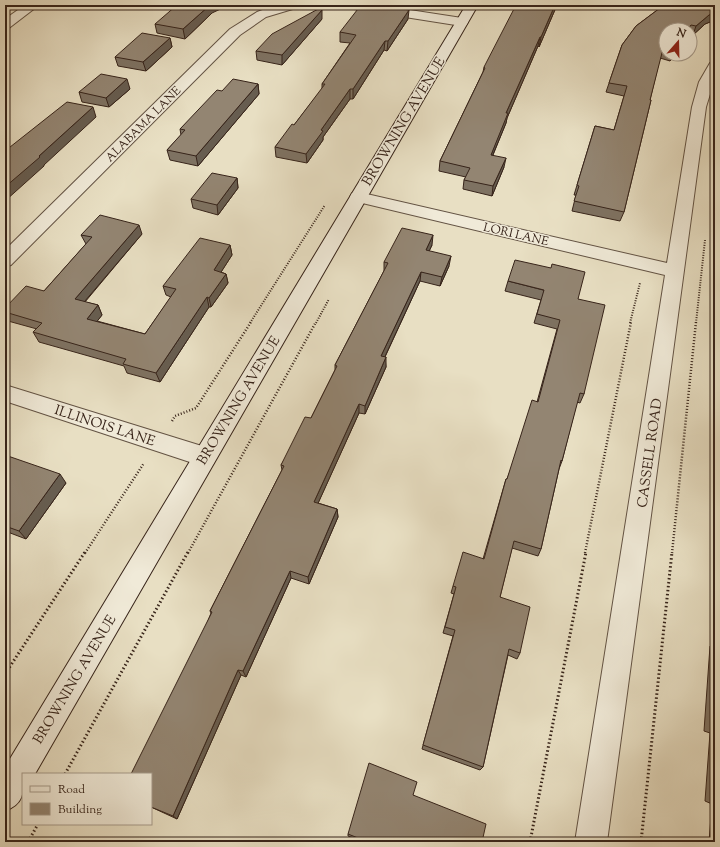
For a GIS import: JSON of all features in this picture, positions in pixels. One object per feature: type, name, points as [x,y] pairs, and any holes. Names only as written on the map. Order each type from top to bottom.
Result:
[{"type":"street","points":[[5,24],[33,5]]},
{"type":"street","name":"ALABAMA LANE","points":[[5,261],[235,32],[252,19],[263,13],[280,7],[292,5]]},
{"type":"street","points":[[354,5],[467,13]]},
{"type":"street","name":"BROWNING AVENUE","points":[[5,796],[467,13]]},
{"type":"street","name":"CASSELL ROAD","points":[[591,842],[662,368],[674,270],[699,108],[706,82],[715,66]]},
{"type":"street","name":"LORI LANE","points":[[358,197],[674,270]]},
{"type":"street","name":"ILLINOIS LANE","points":[[5,393],[205,457]]},
{"type":"path","points":[[5,674],[175,416],[196,408],[329,199]]},
{"type":"path","points":[[641,842],[706,233]]},
{"type":"path","points":[[530,842],[628,332],[645,264]]},
{"type":"path","points":[[66,773],[329,298]]},
{"type":"path","points":[[28,842],[37,825]]},
{"type":"building","points":[[177,5],[210,5],[183,29],[155,24]]},
{"type":"building","points":[[361,5],[376,5],[409,10],[388,41],[385,41],[353,89],[350,89],[306,154],[275,147],[292,124],[294,125],[325,84],[322,84],[356,35],[340,32]]},
{"type":"building","points":[[516,5],[555,5],[506,113],[508,113],[491,155],[506,158],[493,186],[464,180],[470,168],[440,161],[485,68],[484,67]]},
{"type":"building","points":[[664,5],[715,5],[715,12],[698,24],[698,22],[658,22],[658,62],[660,62],[624,212],[574,201],[579,186],[577,185],[595,126],[614,130],[627,86],[609,83],[622,45],[636,26]]},
{"type":"building","points":[[320,8],[322,10],[282,55],[256,51],[272,34]]},
{"type":"building","points":[[142,33],[170,38],[143,62],[115,57]]},
{"type":"building","points":[[101,74],[127,79],[106,98],[79,92]]},
{"type":"building","points":[[233,79],[258,84],[196,156],[167,150],[185,130],[180,129],[217,90],[222,91]]},
{"type":"building","points":[[67,102],[93,107],[39,156],[40,157],[5,187],[5,151]]},
{"type":"building","points":[[212,173],[237,178],[217,205],[191,199]]},
{"type":"building","points":[[100,215],[139,225],[75,299],[98,305],[87,319],[145,334],[176,289],[163,286],[200,238],[230,245],[214,270],[226,274],[209,298],[207,297],[156,373],[123,364],[126,359],[33,332],[42,323],[5,312],[5,308],[26,286],[44,291],[92,237],[81,235]]},
{"type":"building","points":[[402,228],[433,235],[426,250],[451,256],[442,277],[421,272],[381,356],[386,357],[365,406],[359,404],[314,502],[337,509],[308,577],[290,571],[243,671],[238,670],[173,816],[152,807],[152,773],[132,773],[212,612],[210,611],[284,466],[281,465],[305,417],[311,418],[337,366],[335,365],[388,263],[384,262]]},
{"type":"building","points":[[515,260],[551,268],[552,264],[585,272],[578,299],[605,305],[584,394],[580,393],[562,461],[561,460],[541,549],[514,541],[500,597],[530,607],[520,653],[509,649],[483,767],[423,745],[455,630],[445,627],[456,587],[453,586],[463,552],[484,559],[506,479],[532,400],[538,402],[560,320],[537,314],[544,290],[508,281]]},
{"type":"building","points":[[5,455],[60,474],[19,531],[5,526]]},
{"type":"building","points":[[715,681],[715,727],[712,726]]},
{"type":"building","points":[[369,763],[417,782],[413,795],[486,824],[482,842],[368,842],[348,834]]},
{"type":"building","points":[[715,774],[715,799],[713,798]]}]
